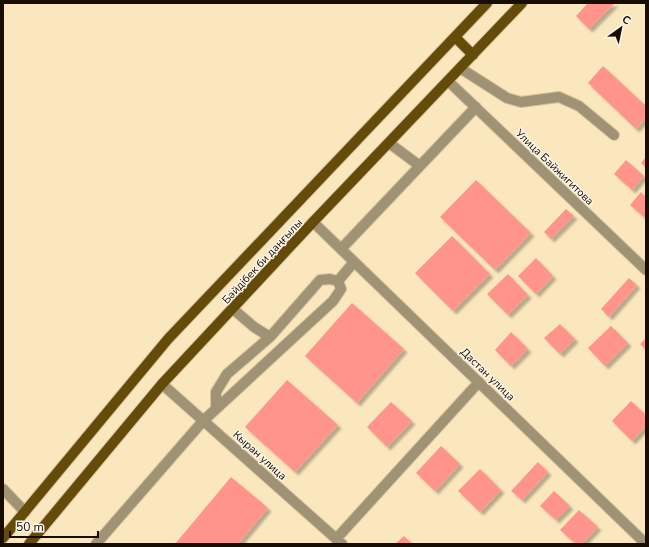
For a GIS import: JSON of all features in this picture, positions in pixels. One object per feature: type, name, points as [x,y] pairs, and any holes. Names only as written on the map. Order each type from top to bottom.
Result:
[{"type":"main road","name":"Бәйдібек би даңғылы","points":[[3,538],[168,339],[487,3]]},
{"type":"main road","name":"Бәйдібек би даңғылы","points":[[29,544],[162,384],[313,222],[522,3]]},
{"type":"main road","points":[[455,37],[473,55]]},
{"type":"street","points":[[460,68],[507,98],[521,102],[559,97],[578,106],[614,135]]},
{"type":"street","name":"Улица Байжигитова","points":[[448,81],[646,270]]},
{"type":"street","points":[[341,249],[476,107]]},
{"type":"street","points":[[389,144],[420,166]]},
{"type":"street","name":"Дастан улица","points":[[313,222],[646,544]]},
{"type":"street","points":[[338,281],[354,262]]},
{"type":"street","points":[[216,408],[216,392],[227,374],[270,337],[320,280],[330,279],[338,281]]},
{"type":"street","points":[[96,544],[203,420],[333,301],[341,289],[338,281]]},
{"type":"street","points":[[233,309],[254,327],[270,337]]},
{"type":"street","points":[[339,541],[479,382]]},
{"type":"street","name":"Кыран улица","points":[[162,384],[339,541]]},
{"type":"street","points":[[3,489],[25,512]]},
{"type":"building","points":[[588,3],[615,3],[589,29],[576,16]]},
{"type":"building","points":[[603,66],[646,106],[646,118],[636,129],[588,83]]},
{"type":"building","points":[[646,157],[646,168],[641,163]]},
{"type":"building","points":[[626,160],[644,176],[632,190],[614,174]]},
{"type":"building","points":[[476,180],[531,233],[495,270],[440,217]]},
{"type":"building","points":[[641,192],[646,197],[646,215],[644,217],[630,205]]},
{"type":"building","points":[[566,209],[574,216],[551,239],[544,232]]},
{"type":"building","points":[[452,236],[490,274],[453,311],[415,273]]},
{"type":"building","points":[[536,258],[553,276],[536,294],[518,276]]},
{"type":"building","points":[[508,274],[528,295],[508,315],[487,294]]},
{"type":"building","points":[[629,278],[637,285],[609,317],[601,309]]},
{"type":"building","points":[[352,303],[404,349],[357,403],[305,356]]},
{"type":"building","points":[[560,324],[575,339],[560,354],[544,338]]},
{"type":"building","points":[[611,326],[628,343],[605,366],[588,348]]},
{"type":"building","points":[[511,332],[528,349],[511,366],[495,350]]},
{"type":"building","points":[[646,338],[646,350],[640,344]]},
{"type":"building","points":[[287,380],[338,425],[295,472],[245,427]]},
{"type":"building","points":[[631,401],[646,415],[646,426],[632,441],[612,421]]},
{"type":"building","points":[[391,402],[412,421],[387,447],[367,427]]},
{"type":"building","points":[[441,446],[460,464],[435,491],[416,473]]},
{"type":"building","points":[[538,462],[548,472],[522,500],[511,491]]},
{"type":"building","points":[[480,469],[501,490],[480,512],[458,491]]},
{"type":"building","points":[[231,477],[268,508],[238,544],[175,544]]},
{"type":"building","points":[[554,491],[570,506],[556,520],[540,506]]},
{"type":"building","points":[[579,510],[598,527],[582,544],[576,544],[560,530]]},
{"type":"building","points":[[404,536],[412,544],[395,544]]}]
